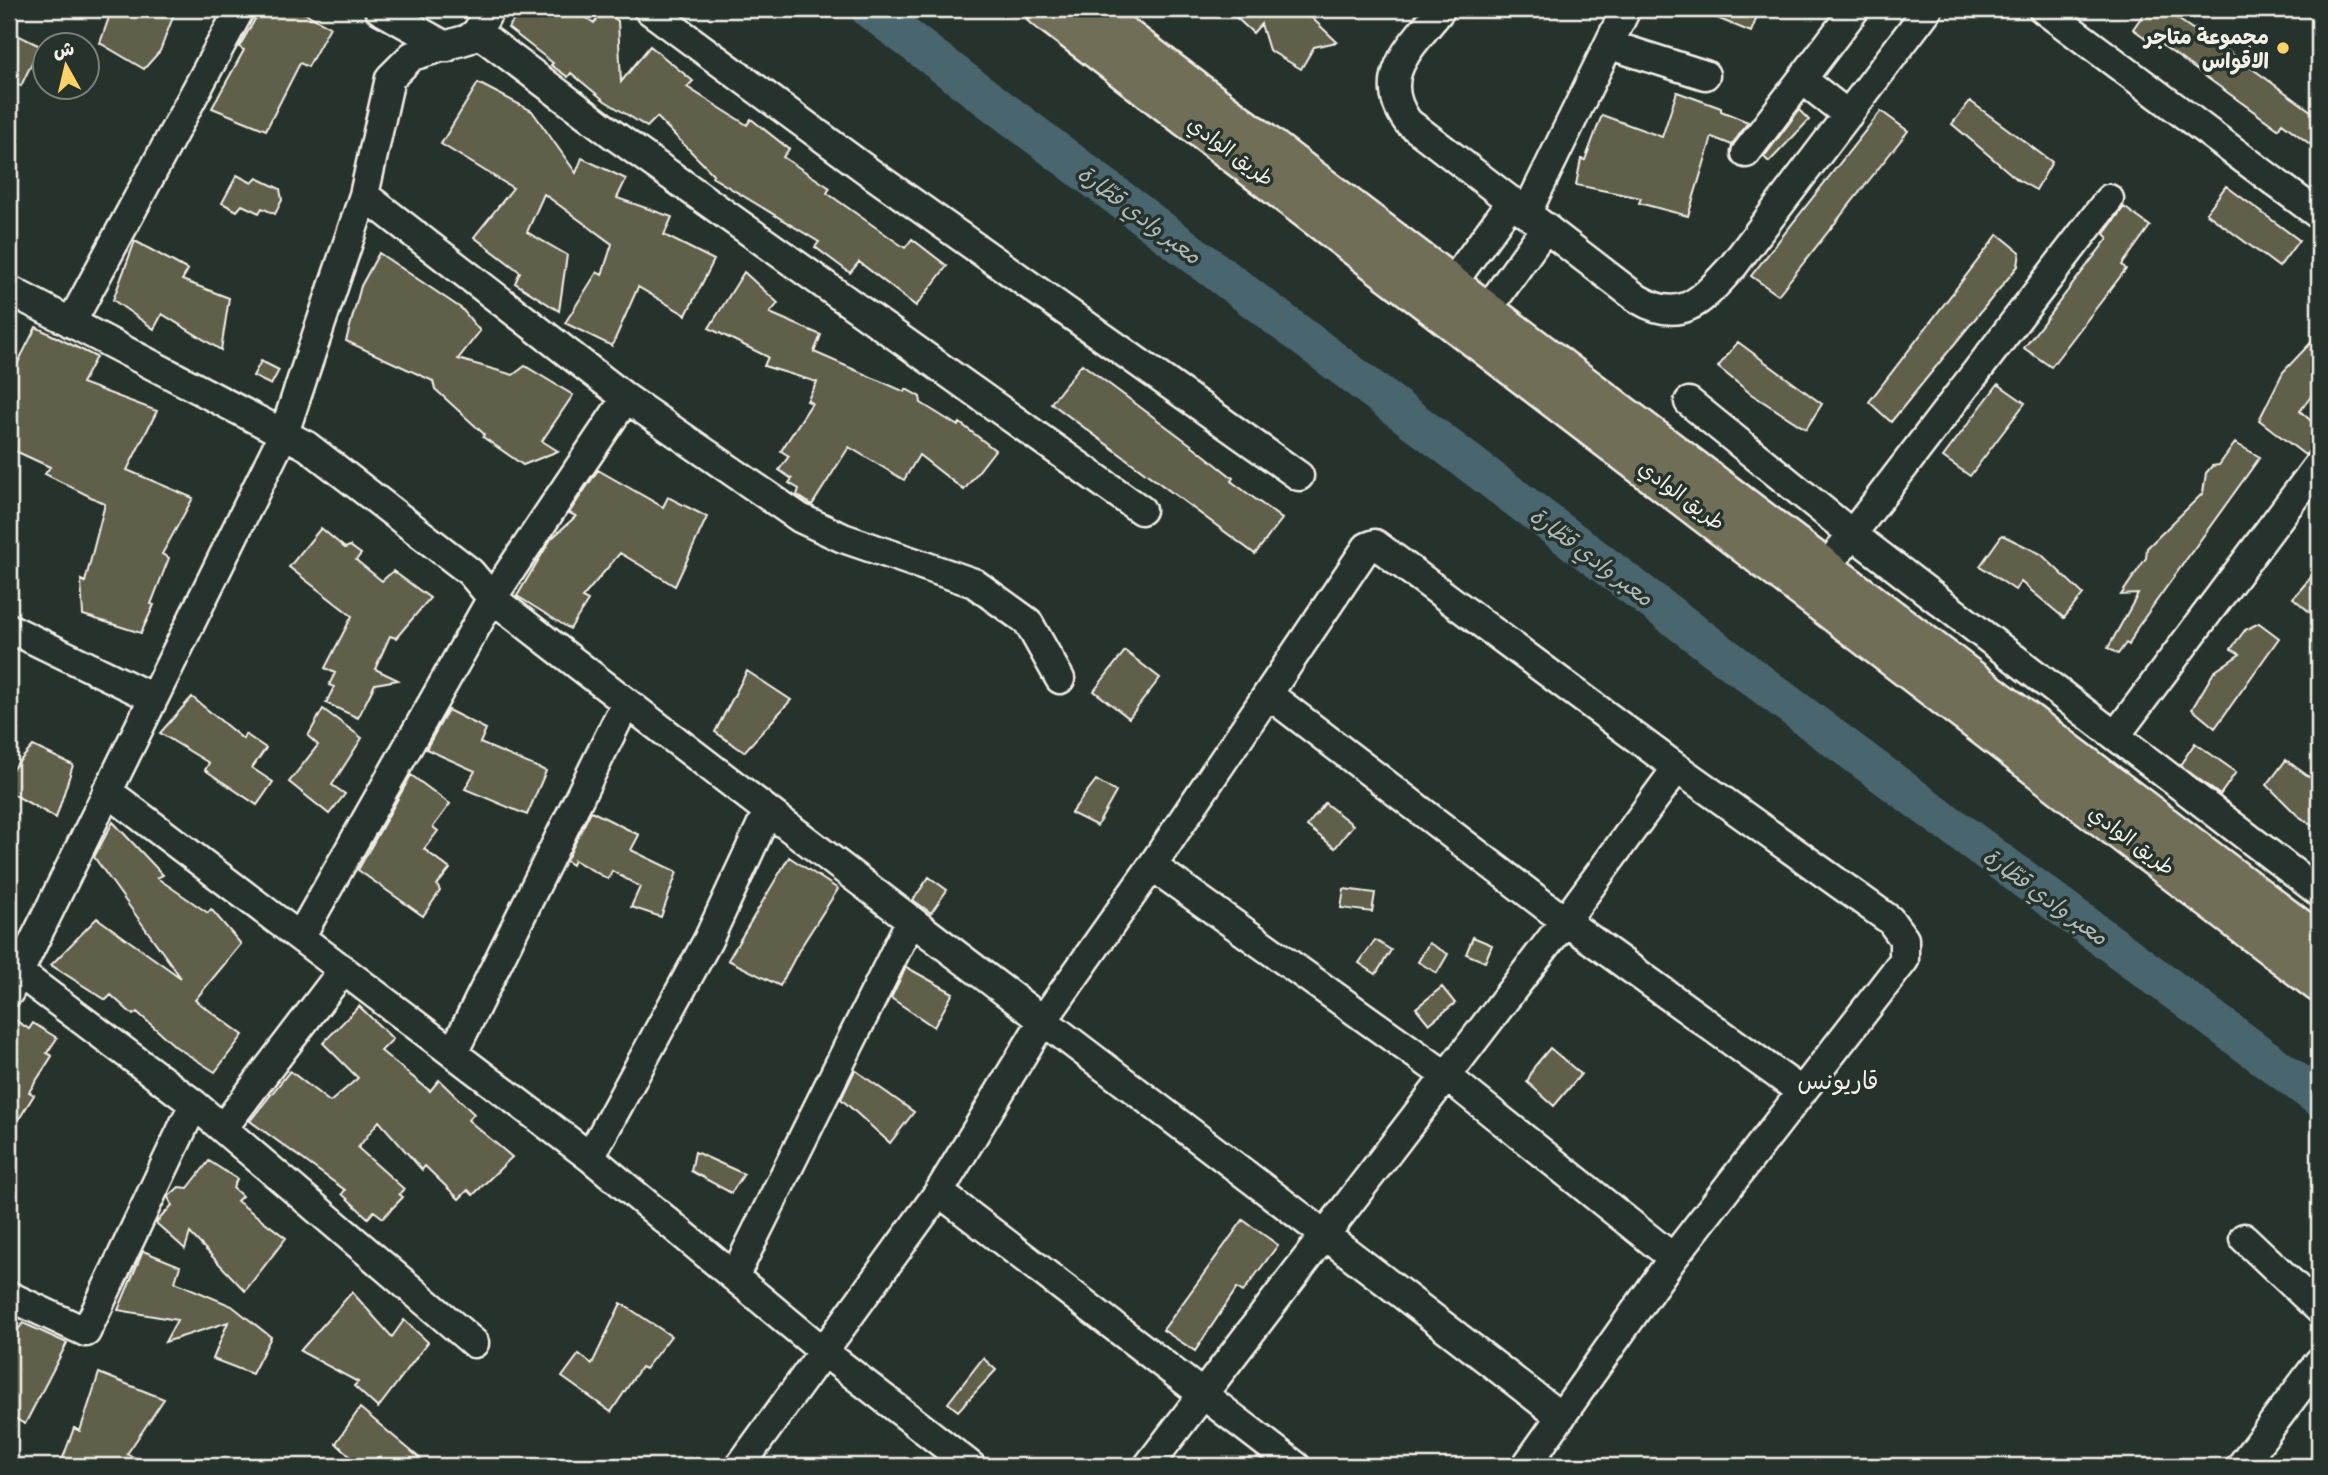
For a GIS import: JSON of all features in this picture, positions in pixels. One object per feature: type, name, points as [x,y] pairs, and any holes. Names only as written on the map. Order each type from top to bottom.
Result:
[{"type":"main road","name":"طريق الوادي","points":[[1044,9],[1479,321],[2052,760],[2319,943]]},
{"type":"main road","name":"طريق الوادي","points":[[1095,11],[1444,295]]},
{"type":"main road","name":"طريق الوادي","points":[[1479,321],[1826,568],[2319,983]]},
{"type":"street","points":[[71,323],[240,9]]},
{"type":"street","points":[[379,9],[447,47]]},
{"type":"street","points":[[648,9],[872,174],[1298,476]]},
{"type":"street","points":[[1441,9],[1396,71],[1392,88],[1397,107],[1408,121],[1651,306],[1667,311],[1687,309],[1702,299],[1746,250],[1928,9]]},
{"type":"street","points":[[1479,321],[1626,9]]},
{"type":"street","points":[[1746,153],[1855,9]]},
{"type":"street","points":[[2043,9],[2319,215]]},
{"type":"street","points":[[474,1343],[194,1104],[12,976],[284,433],[364,195],[390,78],[412,56],[458,45],[483,20],[611,133],[1141,510]]},
{"type":"street","points":[[1610,45],[1705,75]]},
{"type":"street","points":[[1803,80],[1848,115]]},
{"type":"street","points":[[364,195],[626,398],[800,518],[843,538],[974,583],[1028,622],[1060,679]]},
{"type":"street","points":[[1826,568],[2109,199]]},
{"type":"street","points":[[1444,295],[1528,213]]},
{"type":"street","points":[[9,290],[307,446],[470,572],[492,598],[767,813],[1044,1019],[1561,1417]]},
{"type":"street","points":[[300,937],[492,598],[626,398]]},
{"type":"street","points":[[1689,402],[1852,534],[2319,892]]},
{"type":"street","points":[[2116,735],[2319,464]]},
{"type":"street","points":[[740,1466],[939,1192],[1044,1019],[1152,866],[1367,547],[1375,544],[1677,768],[1891,919],[1904,939],[1904,960],[1673,1258],[1526,1466]]},
{"type":"street","points":[[9,628],[153,698]]},
{"type":"street","points":[[1268,694],[1565,921],[1802,1092]]},
{"type":"street","points":[[453,1053],[626,703]]},
{"type":"street","points":[[1148,1466],[1565,921],[1677,768]]},
{"type":"street","points":[[107,791],[590,1157],[823,1351],[971,1466]]},
{"type":"street","points":[[590,1157],[708,940],[767,813]]},
{"type":"street","points":[[1152,866],[1445,1075],[1673,1258]]},
{"type":"street","points":[[734,1277],[911,920]]},
{"type":"street","points":[[223,1128],[343,970]]},
{"type":"street","points":[[9,1296],[86,1332],[194,1104]]},
{"type":"street","points":[[939,1192],[1296,1466]]},
{"type":"street","points":[[2244,1238],[2319,1309]]},
{"type":"street","points":[[2241,1466],[2319,1362]]},
{"type":"building","points":[[112,9],[176,9],[160,51],[144,69],[102,44]]},
{"type":"building","points":[[261,9],[297,9],[330,27],[308,67],[300,63],[266,130],[212,108],[244,50],[239,47]]},
{"type":"building","points":[[522,9],[574,9],[594,23],[605,11],[618,21],[621,82],[650,46],[693,81],[687,87],[747,125],[751,119],[789,149],[783,157],[830,188],[827,193],[905,248],[912,239],[947,266],[916,306],[859,262],[850,273],[815,247],[819,242],[712,177],[713,174],[657,117],[647,127],[605,101],[571,73],[568,77],[551,65],[553,63],[508,28]]},
{"type":"building","points":[[1227,9],[1297,9],[1305,17],[1310,16],[1337,42],[1314,47],[1301,69],[1269,50],[1261,24],[1253,33]]},
{"type":"building","points":[[1695,9],[1760,9],[1751,32]]},
{"type":"building","points":[[2147,9],[2163,9],[2194,30],[2196,28],[2319,117],[2319,151],[2282,123],[2278,129],[2162,45],[2159,48],[2133,29]]},
{"type":"building","points":[[9,31],[32,42],[32,63],[21,86],[9,80]]},
{"type":"building","points":[[478,83],[532,111],[576,173],[582,158],[626,179],[617,198],[672,217],[664,235],[714,260],[686,315],[638,287],[612,346],[565,323],[597,272],[602,275],[612,244],[544,194],[527,232],[567,255],[559,311],[515,283],[520,272],[474,237],[513,188],[441,144]]},
{"type":"building","points":[[1677,92],[1721,108],[1721,111],[1748,122],[1732,145],[1712,137],[1688,216],[1639,203],[1641,198],[1576,185],[1581,159],[1585,160],[1602,115],[1662,137]]},
{"type":"building","points":[[1970,101],[2052,162],[2036,190],[2018,180],[1952,124]]},
{"type":"building","points":[[1799,110],[1809,120],[1769,162],[1764,157]]},
{"type":"building","points":[[1881,111],[1908,131],[1778,295],[1751,276]]},
{"type":"building","points":[[237,175],[252,183],[257,178],[280,189],[282,200],[275,214],[262,208],[259,213],[242,205],[237,211],[222,203]]},
{"type":"building","points":[[2226,186],[2299,240],[2279,267],[2206,213]]},
{"type":"building","points":[[2124,207],[2150,226],[2122,265],[2126,269],[2051,367],[2024,348],[2108,238],[2104,234]]},
{"type":"building","points":[[1998,234],[2020,252],[2018,266],[1891,422],[1869,402]]},
{"type":"building","points":[[135,241],[188,270],[182,280],[229,298],[221,350],[162,314],[154,329],[113,300]]},
{"type":"building","points":[[379,253],[462,309],[480,331],[458,359],[513,375],[525,366],[573,395],[542,441],[558,451],[523,465],[483,437],[484,434],[435,389],[433,381],[346,341],[361,286]]},
{"type":"building","points":[[744,272],[778,303],[770,313],[821,335],[814,352],[905,392],[906,389],[920,397],[921,403],[958,426],[960,423],[995,450],[964,490],[919,455],[904,480],[849,447],[812,505],[797,495],[799,489],[789,483],[792,479],[779,470],[789,456],[781,451],[812,403],[807,401],[817,382],[764,366],[768,357],[709,328]]},
{"type":"building","points":[[36,327],[96,357],[82,383],[157,411],[127,470],[193,498],[162,554],[169,558],[151,604],[154,605],[141,633],[83,615],[81,580],[85,582],[105,504],[45,474],[50,467],[9,448],[9,380]]},
{"type":"building","points":[[2319,334],[2319,386],[2300,411],[2319,428],[2319,442],[2305,455],[2259,420],[2283,372]]},
{"type":"building","points":[[1738,342],[1822,404],[1806,429],[1751,394],[1718,367]]},
{"type":"building","points":[[261,361],[279,370],[271,385],[253,376]]},
{"type":"building","points":[[1082,364],[1194,447],[1233,478],[1231,481],[1282,519],[1255,554],[1051,403]]},
{"type":"building","points":[[1998,384],[2025,403],[1970,476],[1943,457]]},
{"type":"building","points":[[2235,443],[2260,457],[2137,628],[2129,645],[2126,643],[2118,654],[2108,648],[2138,594],[2121,595],[2146,558],[2147,548],[2203,493],[2206,473],[2212,466],[2219,465]]},
{"type":"building","points":[[598,470],[663,507],[668,497],[707,517],[675,586],[620,553],[582,598],[588,601],[570,629],[517,596],[551,539],[576,516],[569,513]]},
{"type":"building","points":[[321,528],[345,548],[350,546],[361,554],[356,560],[382,581],[393,571],[430,598],[396,638],[390,636],[375,669],[398,680],[375,684],[358,718],[326,703],[334,687],[329,685],[335,673],[325,668],[352,616],[289,567]]},
{"type":"building","points":[[2002,535],[2041,554],[2083,594],[2064,618],[2021,582],[2015,590],[1980,566]]},
{"type":"building","points":[[2319,568],[2319,620],[2293,598]]},
{"type":"building","points":[[2259,623],[2279,638],[2215,728],[2192,709],[2214,672],[2240,654],[2231,649],[2245,630]]},
{"type":"building","points":[[1125,651],[1160,678],[1129,718],[1094,691]]},
{"type":"building","points":[[747,671],[791,700],[744,752],[715,732]]},
{"type":"building","points":[[192,697],[243,739],[245,734],[266,748],[252,768],[273,782],[257,805],[205,770],[209,763],[160,733]]},
{"type":"building","points":[[323,709],[362,738],[332,785],[345,794],[329,814],[289,782],[318,745],[308,736]]},
{"type":"building","points":[[448,710],[486,729],[480,743],[546,771],[527,815],[465,789],[475,771],[426,749]]},
{"type":"building","points":[[2195,743],[2236,772],[2220,795],[2180,765]]},
{"type":"building","points":[[33,746],[73,765],[56,818],[9,792],[9,773]]},
{"type":"building","points":[[2286,760],[2319,784],[2319,830],[2297,815],[2267,785]]},
{"type":"building","points":[[411,775],[450,804],[433,827],[438,831],[424,849],[450,869],[437,885],[440,891],[423,916],[358,870]]},
{"type":"building","points":[[1096,780],[1116,792],[1097,826],[1071,813]]},
{"type":"building","points":[[1325,803],[1353,825],[1335,848],[1307,826]]},
{"type":"building","points":[[591,811],[639,835],[631,850],[677,872],[661,917],[631,907],[640,887],[612,871],[608,879],[574,860],[572,865],[566,861]]},
{"type":"building","points":[[113,822],[163,875],[157,878],[208,913],[211,909],[241,944],[195,1000],[243,1035],[215,1072],[176,1047],[137,1012],[133,1015],[111,995],[106,1000],[51,965],[97,918],[181,978],[94,857]]},
{"type":"building","points":[[789,857],[838,889],[799,950],[780,986],[728,960]]},
{"type":"building","points":[[929,877],[947,890],[931,913],[913,900]]},
{"type":"building","points":[[1344,889],[1375,893],[1372,912],[1341,908]]},
{"type":"building","points":[[1473,937],[1492,945],[1485,962],[1466,954]]},
{"type":"building","points":[[1375,940],[1391,950],[1376,974],[1359,963]]},
{"type":"building","points":[[1429,943],[1448,954],[1437,973],[1418,962]]},
{"type":"building","points":[[906,967],[953,993],[934,1027],[891,998]]},
{"type":"building","points":[[1442,987],[1455,1003],[1429,1024],[1416,1008]]},
{"type":"building","points":[[359,1006],[393,1039],[381,1051],[430,1091],[439,1080],[474,1114],[468,1120],[512,1157],[473,1195],[468,1190],[459,1199],[425,1166],[422,1170],[379,1121],[358,1148],[404,1189],[399,1194],[403,1197],[383,1218],[374,1211],[368,1218],[342,1194],[345,1190],[250,1121],[290,1071],[330,1102],[358,1078],[323,1043]]},
{"type":"building","points":[[9,1016],[29,1029],[33,1023],[57,1038],[47,1053],[52,1056],[29,1092],[34,1095],[9,1135]]},
{"type":"building","points":[[1550,1048],[1581,1074],[1554,1106],[1527,1082],[1534,1067]]},
{"type":"building","points":[[855,1070],[914,1112],[890,1143],[841,1099]]},
{"type":"building","points":[[695,1152],[744,1174],[731,1193],[691,1171]]},
{"type":"building","points":[[209,1161],[237,1179],[233,1188],[242,1196],[237,1201],[286,1238],[245,1291],[190,1233],[185,1249],[156,1223],[172,1205],[168,1197],[179,1187],[188,1188]]},
{"type":"building","points":[[1243,1220],[1278,1245],[1243,1292],[1237,1288],[1195,1351],[1163,1330]]},
{"type":"building","points":[[143,1251],[180,1266],[175,1282],[232,1306],[271,1337],[252,1374],[213,1359],[228,1322],[165,1342],[177,1320],[118,1310]]},
{"type":"building","points":[[352,1292],[392,1337],[404,1320],[428,1342],[378,1408],[354,1386],[358,1382],[300,1351]]},
{"type":"building","points":[[621,1303],[671,1336],[645,1369],[641,1367],[611,1412],[562,1377],[579,1354],[592,1364]]},
{"type":"building","points":[[23,1323],[67,1343],[25,1424],[9,1415],[9,1342]]},
{"type":"building","points":[[983,1358],[996,1370],[958,1411],[948,1403]]},
{"type":"building","points":[[99,1373],[164,1399],[127,1454],[152,1466],[60,1466],[74,1428],[80,1431]]},
{"type":"building","points":[[360,1408],[429,1466],[360,1466],[336,1443]]},
{"type":"waterway","name":"معبر وادي قطّارة","points":[[869,9],[1820,728],[2319,1098]]},
{"type":"place","name":"مجموعة متاجر الاقواس","points":[[2283,48]]},
{"type":"district","name":"قاريونس","points":[[1838,1080]]}]
